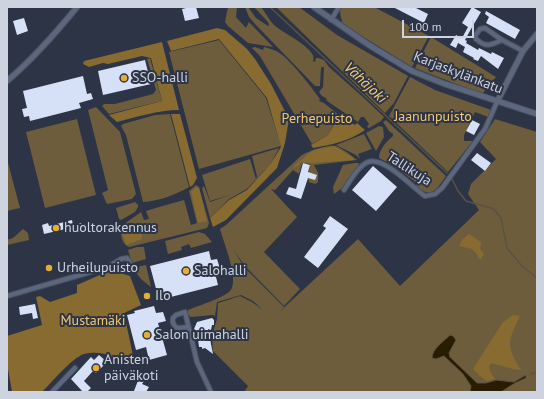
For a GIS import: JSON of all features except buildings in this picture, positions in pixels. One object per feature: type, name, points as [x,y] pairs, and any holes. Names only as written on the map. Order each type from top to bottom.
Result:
[{"type":"street","points":[[7,81],[24,67],[55,35],[76,7]]},
{"type":"street","name":"Karjaskylänkatu","points":[[314,7],[369,45],[412,70],[445,84],[537,114]]},
{"type":"street","points":[[331,20],[339,7]]},
{"type":"street","points":[[502,40],[491,45],[482,45],[476,40],[475,36],[480,29],[485,28],[502,40],[523,51]]},
{"type":"street","points":[[497,102],[523,51],[537,34]]},
{"type":"street","name":"Tallikuja","points":[[344,190],[360,168],[367,162],[377,161],[390,168],[425,196],[435,194],[442,188],[485,129],[497,102]]},
{"type":"street","points":[[7,296],[108,267],[123,258],[127,258],[130,262],[129,267],[125,269],[108,267]]},
{"type":"street","points":[[188,327],[177,328],[173,325],[173,318],[176,315],[185,312],[196,362],[211,392]]},
{"type":"street","points":[[52,392],[75,368]]},
{"type":"green space","points":[[228,7],[237,7],[236,17],[246,28],[249,22],[273,47],[248,43],[228,26],[225,22]]},
{"type":"green space","points":[[245,7],[248,7],[256,18],[268,26],[268,22],[254,7],[261,7],[274,25],[311,51],[313,61],[315,62],[316,58],[324,60],[329,67],[384,117],[381,121],[369,128],[367,127],[369,124],[364,117],[361,117],[358,122],[327,101],[326,98],[319,92],[323,87],[324,67],[321,68],[320,86],[315,86],[255,24],[249,17]]},
{"type":"green space","points":[[276,7],[299,7],[337,35],[408,76],[394,103],[385,113]]},
{"type":"green space","points":[[341,7],[374,7],[429,36],[412,67],[344,25],[340,11]]},
{"type":"green space","points":[[217,28],[225,30],[247,49],[255,59],[271,84],[289,119],[285,143],[277,168],[226,220],[213,227],[210,218],[229,200],[247,190],[271,163],[281,147],[267,98],[219,39],[171,51],[167,41]]},
{"type":"green space","points":[[431,37],[496,77],[482,94],[415,68]]},
{"type":"green space","points":[[219,40],[266,98],[281,146],[199,169],[169,52]]},
{"type":"green space","points":[[162,42],[179,110],[155,112],[117,122],[109,115],[162,101],[151,58],[142,56],[89,67],[83,64],[84,61]]},
{"type":"green space","name":"Perhepuisto","points":[[255,47],[263,50],[264,47],[281,54],[306,80],[320,99],[319,101],[324,103],[339,115],[328,135],[312,144],[260,56],[252,48]]},
{"type":"green space","points":[[150,58],[162,101],[109,114],[102,106],[104,104],[115,104],[153,94],[156,90],[147,59]]},
{"type":"green space","name":"Jaanunpuisto","points":[[410,77],[435,90],[491,110],[488,117],[475,112],[464,135],[464,141],[473,141],[448,172],[389,116]]},
{"type":"green space","points":[[96,107],[120,132],[136,194],[132,199],[107,204],[102,193],[108,190],[88,110]]},
{"type":"green space","points":[[170,114],[189,187],[167,197],[143,202],[126,135],[121,126],[123,124],[155,115]]},
{"type":"green space","points":[[171,114],[180,114],[197,178],[190,187]]},
{"type":"green space","points":[[77,119],[96,195],[45,208],[26,132]]},
{"type":"green space","points":[[495,119],[537,132],[537,392],[244,392],[248,386],[213,351],[212,336],[217,319],[218,303],[240,296],[263,310],[253,301],[241,295],[217,302],[215,316],[191,317],[187,314],[188,310],[227,294],[233,286],[232,270],[220,229],[302,155],[319,148],[336,146],[357,160],[314,165],[318,173],[318,182],[315,184],[309,182],[308,177],[310,164],[302,163],[299,174],[293,170],[275,190],[271,189],[297,217],[264,252],[300,289],[284,306],[246,267],[234,251],[245,268],[284,307],[277,314],[358,239],[400,286],[479,210],[468,194],[471,184],[496,159],[480,142]]},
{"type":"green space","points":[[351,120],[350,122],[355,125],[357,123],[365,130],[346,140],[313,148],[311,145],[328,135],[335,123]]},
{"type":"green space","points":[[386,120],[446,176],[433,192],[430,193],[421,190],[415,186],[417,183],[391,164],[379,158],[382,148],[393,136],[383,122]]},
{"type":"green space","points":[[379,126],[383,127],[384,137],[376,151],[366,133]]},
{"type":"green space","points":[[364,134],[372,149],[358,154],[360,159],[356,155],[336,145]]},
{"type":"green space","points":[[334,146],[351,156],[354,160],[311,163],[301,162],[293,168],[311,152]]},
{"type":"green space","points":[[279,148],[271,163],[247,189],[229,199],[210,218],[202,188],[204,186],[210,202],[230,195],[210,201],[202,175],[250,159],[256,179],[257,176],[252,156]]},
{"type":"green space","points":[[7,159],[20,208],[7,211]]},
{"type":"green space","points":[[359,163],[358,167],[342,188],[334,194],[333,187],[343,165]]},
{"type":"green space","points":[[196,185],[199,187],[209,223],[207,228],[129,247],[124,244],[120,227],[141,212],[144,220],[149,219],[146,211],[184,200],[191,225],[197,223],[189,191]]},
{"type":"green space","points":[[196,187],[199,188],[207,221],[198,223],[191,192]]},
{"type":"green space","points":[[135,202],[138,207],[135,212],[121,220],[119,219],[116,208]]},
{"type":"green space","points":[[128,224],[142,234],[142,239],[126,245],[121,228]]},
{"type":"green space","points":[[23,229],[28,233],[29,240],[7,245],[7,240],[13,238]]},
{"type":"green space","points":[[199,232],[205,234],[212,242],[191,248],[189,244],[181,247],[182,250],[168,254],[165,241]]},
{"type":"green space","points":[[469,234],[481,242],[480,249],[484,254],[481,259],[478,258],[477,254],[472,249],[459,246],[462,240]]},
{"type":"green space","points":[[137,247],[144,247],[146,259],[132,263],[128,250]]},
{"type":"green space","points":[[146,265],[151,287],[142,280],[132,268]]},
{"type":"green space","name":"Mustamäki","points":[[111,270],[130,276],[141,305],[124,313],[135,365],[104,354],[84,354],[68,365],[42,392],[12,392],[7,363],[7,336],[42,325],[36,297],[40,296],[50,302],[77,293],[77,285]]},
{"type":"green space","points":[[513,315],[520,316],[511,338],[510,348],[521,370],[491,363],[489,367],[490,371],[495,379],[487,381],[473,369],[503,322]]},
{"type":"shaded area","points":[[450,335],[456,340],[449,353],[450,357],[477,383],[486,383],[496,380],[514,382],[526,375],[526,378],[501,392],[470,392],[471,386],[463,374],[444,356],[436,359],[432,358],[432,355],[436,349]]},
{"type":"waterway","name":"Vähäjoki","points":[[270,7],[447,173]]},
{"type":"waterway","name":"Vähäjoki","points":[[452,179],[458,191],[466,201],[494,209],[501,218],[507,248],[522,266],[537,278]]},
{"type":"waterway","points":[[531,374],[537,372]]},
{"type":"place","name":"SSO-halli","points":[[124,78]]},
{"type":"place","name":"huoltorakennus","points":[[56,228]]},
{"type":"place","name":"Urheilupuisto","points":[[49,268]]},
{"type":"place","name":"Salohalli","points":[[186,271]]},
{"type":"place","name":"Ilo","points":[[147,296]]},
{"type":"place","name":"Salon uimahalli","points":[[147,335]]},
{"type":"place","name":"Anisten päiväkoti","points":[[96,368]]}]
